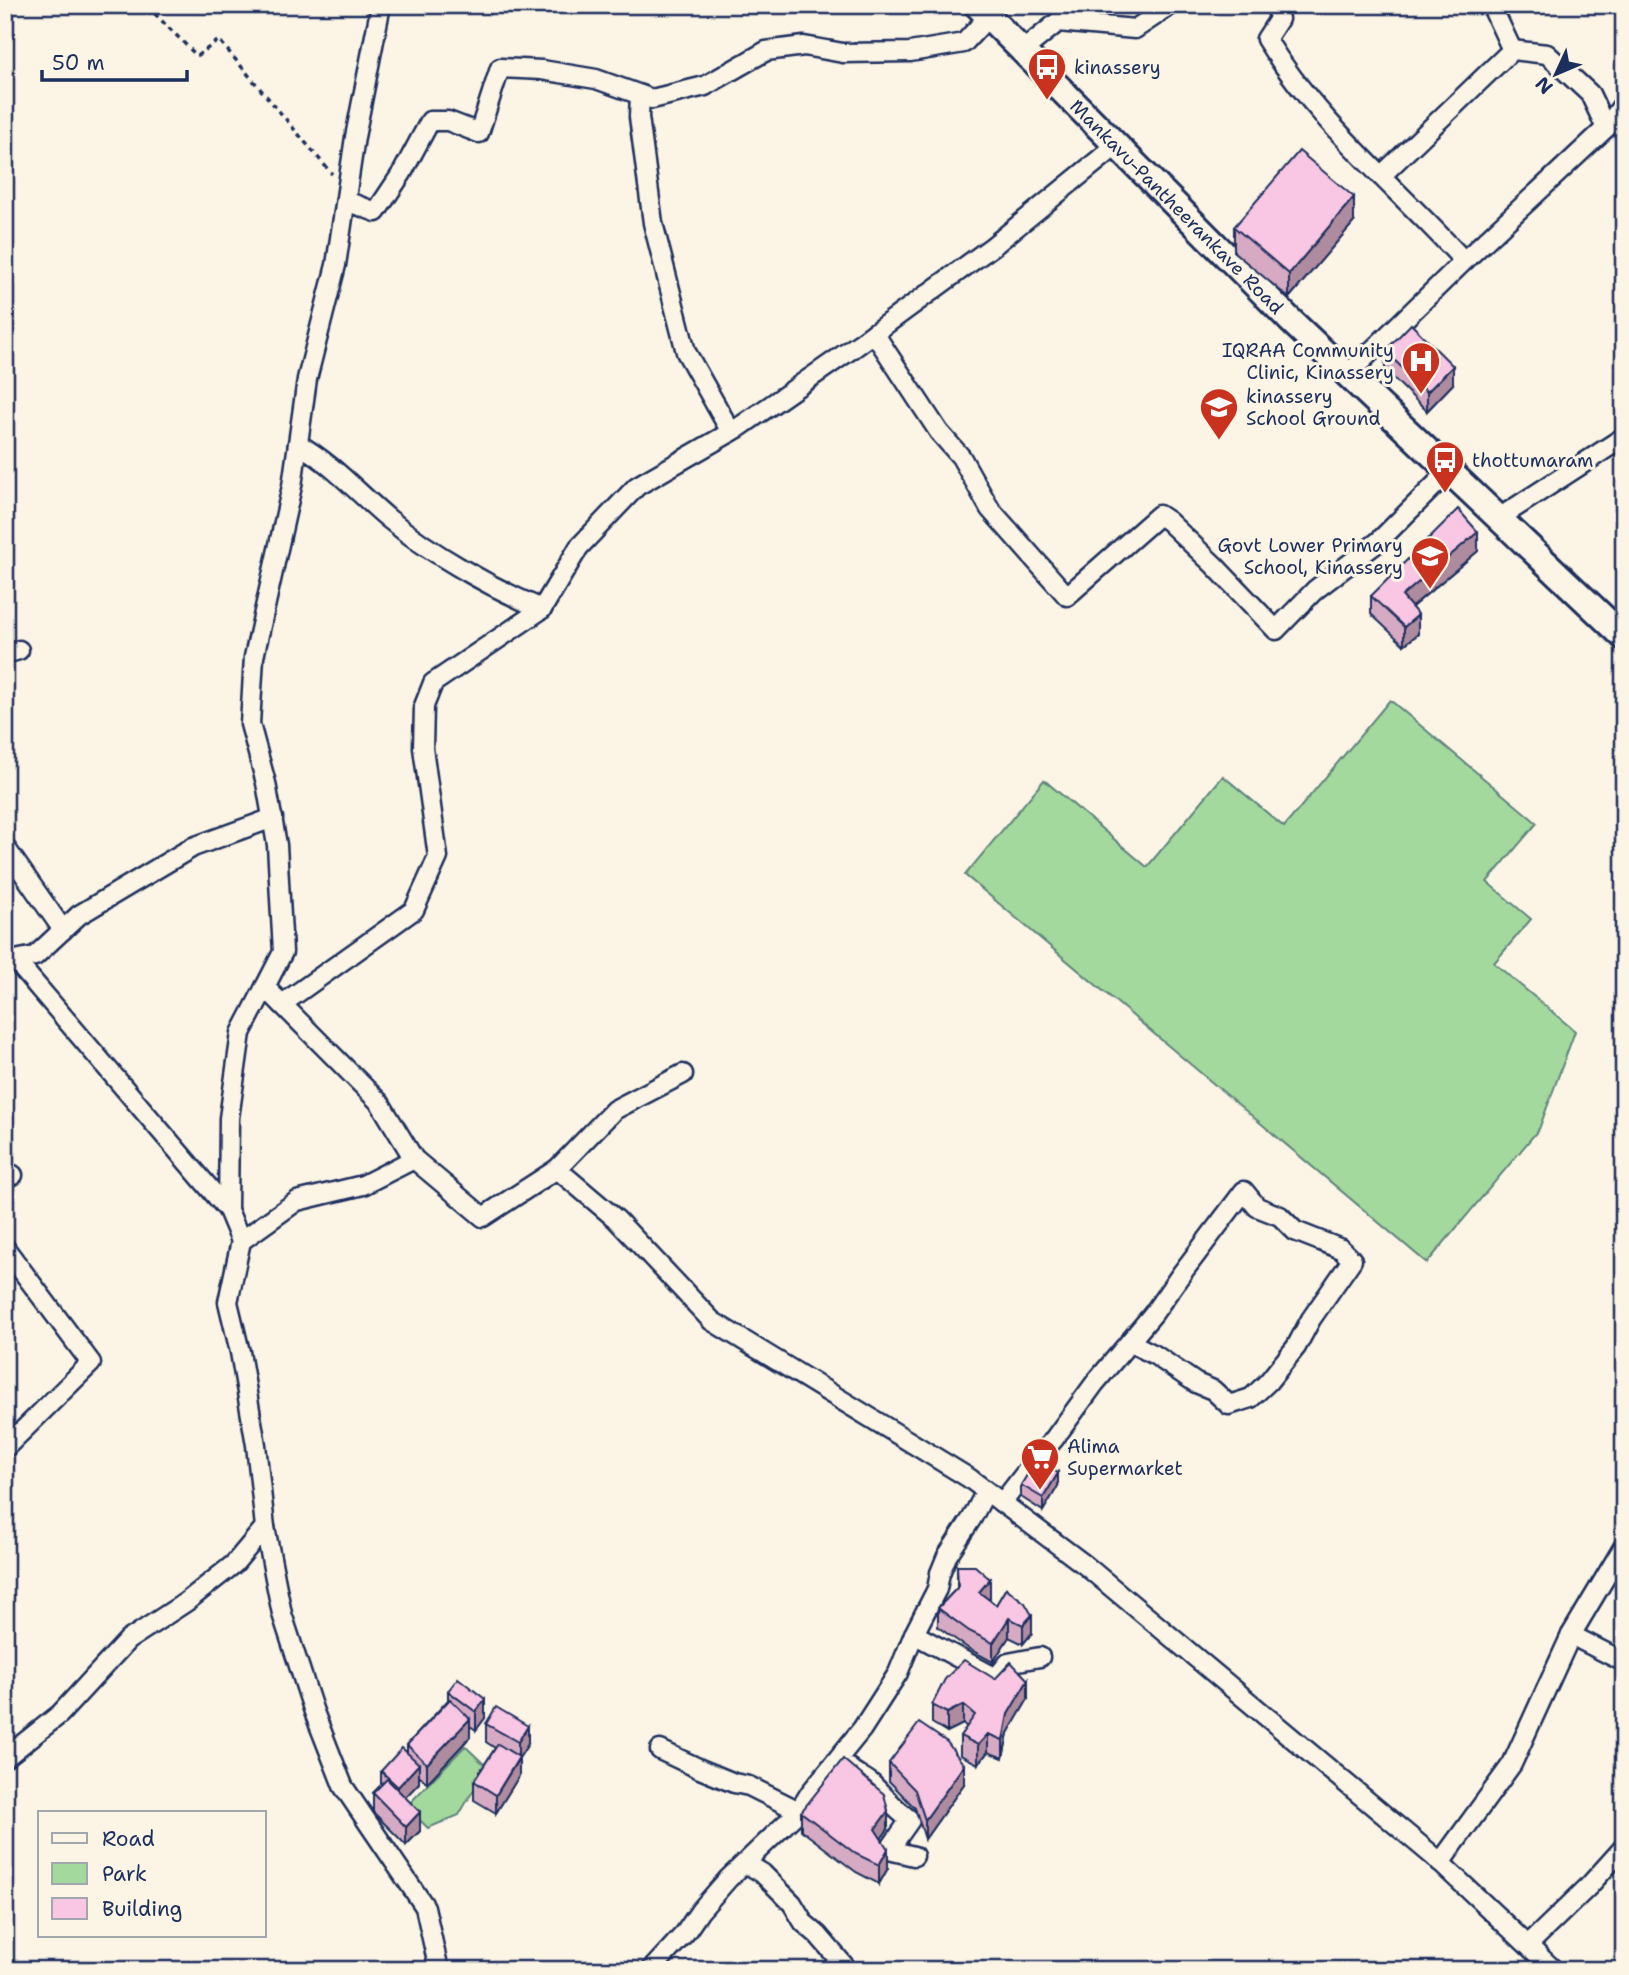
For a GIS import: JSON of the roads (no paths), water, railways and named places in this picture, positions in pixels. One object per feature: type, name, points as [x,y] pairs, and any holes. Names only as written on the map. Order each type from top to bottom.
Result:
[{"type":"main road","name":"Mankavu-Pantheerankave Road","points":[[983,11],[1290,320],[1623,635]]},
{"type":"street","points":[[228,1210],[229,1118],[241,1033],[283,952],[278,845],[250,724],[254,657],[292,486],[307,379],[336,265],[355,137],[381,5]]},
{"type":"street","points":[[1022,51],[1058,22],[1135,29],[1171,5]]},
{"type":"street","points":[[1276,5],[1279,19],[1266,39],[1320,110],[1464,261]]},
{"type":"street","points":[[1491,5],[1512,50]]},
{"type":"street","points":[[346,196],[376,212],[402,173],[430,121],[448,121],[479,133],[500,68],[542,70],[596,79],[652,99],[705,86],[766,51],[804,46],[843,53],[910,52],[964,43],[983,11]]},
{"type":"street","points":[[1381,176],[1512,50]]},
{"type":"street","points":[[1512,50],[1547,54],[1590,94],[1606,128]]},
{"type":"street","points":[[640,95],[639,117],[653,223],[686,352],[731,432]]},
{"type":"street","points":[[1348,374],[1606,128],[1624,103]]},
{"type":"street","points":[[282,1004],[414,910],[438,857],[422,748],[424,706],[433,683],[542,609],[579,547],[637,486],[731,432],[874,333],[993,246],[1117,145]]},
{"type":"street","points":[[874,333],[939,432],[961,457],[990,509],[1067,596],[1159,515],[1214,565],[1276,630],[1315,590],[1378,542],[1449,471]]},
{"type":"street","points":[[1499,518],[1624,437]]},
{"type":"street","points":[[298,444],[318,456],[421,544],[515,598],[542,609]]},
{"type":"street","points":[[273,818],[193,847],[79,915],[35,956],[10,961],[228,1210],[241,1241],[228,1302],[240,1352],[256,1445],[265,1527],[282,1614],[314,1712],[343,1786],[425,1907],[439,1970]]},
{"type":"street","points":[[5,847],[63,930]]},
{"type":"street","points":[[265,987],[380,1103],[414,1159],[483,1217],[557,1169],[614,1110],[683,1074]]},
{"type":"street","points":[[241,1241],[297,1201],[363,1185],[414,1159]]},
{"type":"street","points":[[557,1169],[616,1219],[712,1321],[969,1478],[1084,1565],[1440,1863],[1554,1970]]},
{"type":"street","points":[[1002,1503],[1095,1383],[1131,1343],[1244,1191],[1257,1207],[1280,1216],[1295,1231],[1341,1250],[1352,1260],[1311,1319],[1296,1347],[1268,1382],[1251,1398],[1229,1405],[1213,1390],[1131,1343]]},
{"type":"street","points":[[5,1248],[91,1363],[5,1448]]},
{"type":"street","points":[[651,1970],[728,1879],[747,1864],[799,1811],[810,1793],[862,1729],[898,1673],[914,1633],[937,1589],[947,1556],[986,1491]]},
{"type":"street","points":[[5,1758],[60,1714],[128,1640],[186,1602],[234,1564],[265,1527]]},
{"type":"street","points":[[1440,1863],[1512,1764],[1571,1635],[1624,1546]]},
{"type":"street","points":[[914,1633],[996,1678],[1009,1663],[1040,1657]]},
{"type":"street","points":[[1571,1635],[1624,1662]]},
{"type":"street","points":[[660,1750],[734,1783],[749,1786],[799,1811]]},
{"type":"street","points":[[838,1759],[857,1776],[871,1782],[893,1808],[910,1820],[889,1850],[914,1857]]},
{"type":"street","points":[[1528,1945],[1588,1887],[1624,1847]]},
{"type":"street","points":[[747,1864],[762,1873],[792,1903],[804,1923],[848,1970]]},
{"type":"place","name":"kinassery","points":[[1047,101]]},
{"type":"place","name":"IQRAA Community Clinic, Kinassery","points":[[1421,395]]},
{"type":"place","name":"kinassery School Ground","points":[[1219,441]]},
{"type":"place","name":"thottumaram","points":[[1445,494]]},
{"type":"place","name":"Govt Lower Primary School, Kinassery","points":[[1430,590]]},
{"type":"place","name":"Alima Supermarket","points":[[1040,1491]]}]
